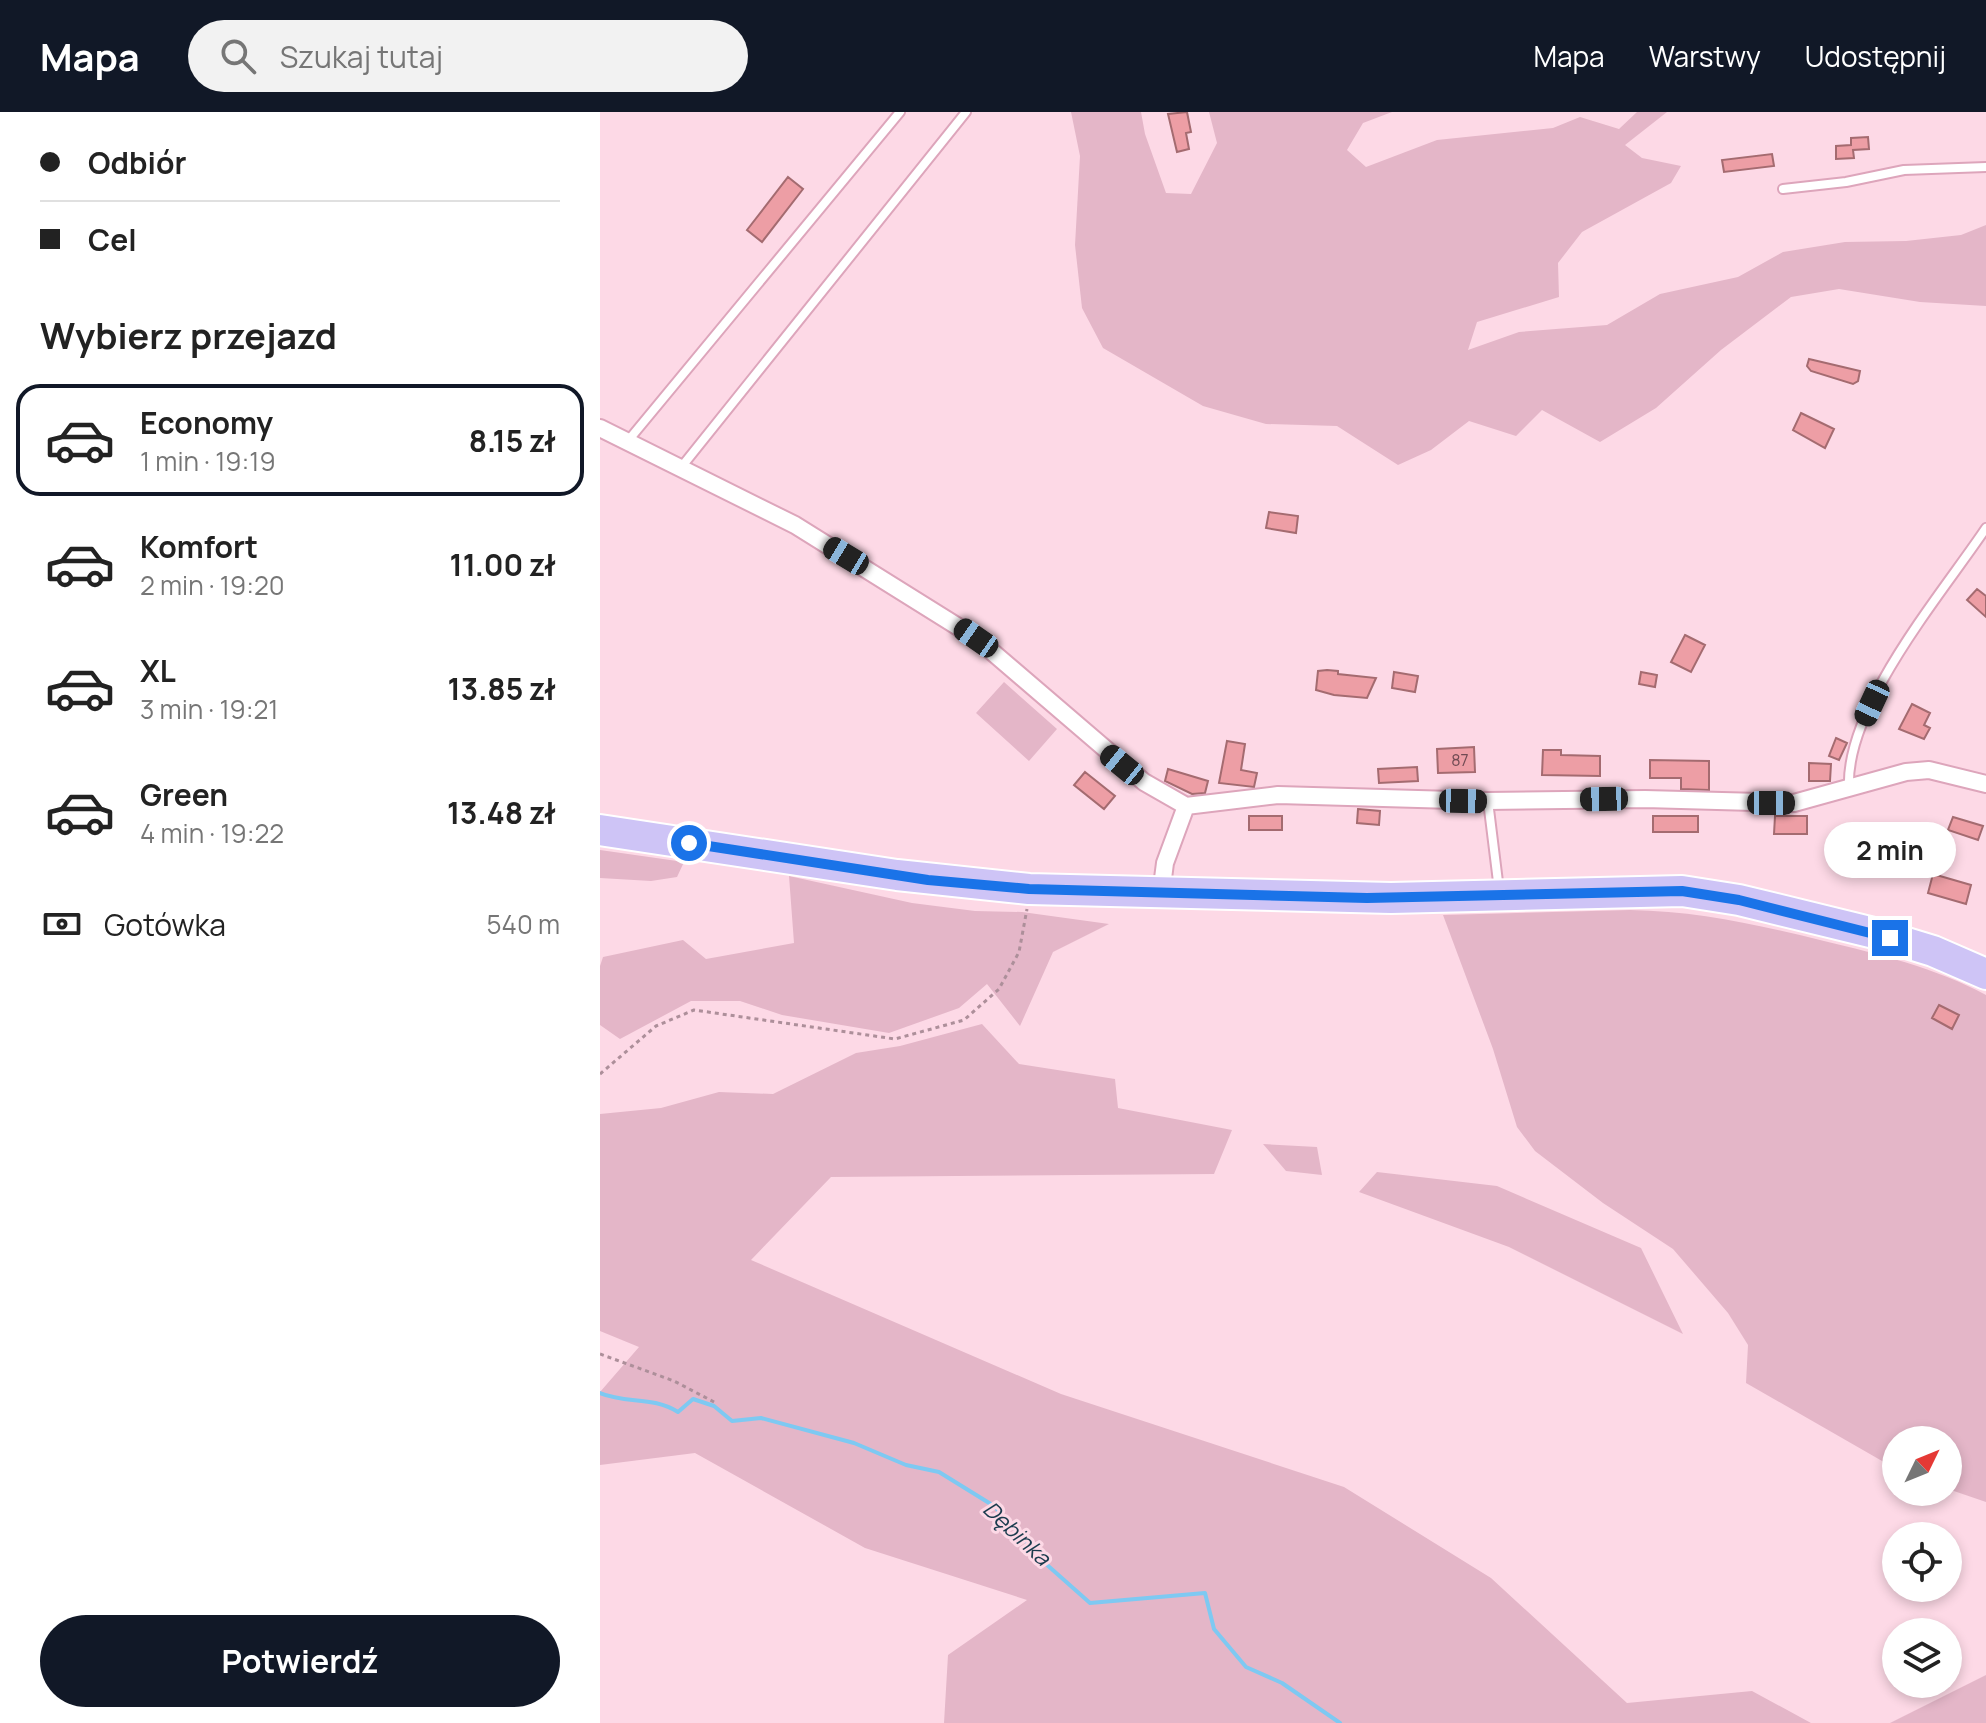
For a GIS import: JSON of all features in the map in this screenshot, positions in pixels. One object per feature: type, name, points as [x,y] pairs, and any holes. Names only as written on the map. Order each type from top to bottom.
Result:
[{"type":"highway","points":[[600,830],[897,875],[1029,889],[1364,898],[1682,891],[1739,900],[1933,951],[1986,974]]},
{"type":"street","points":[[600,428],[679,470],[795,525],[948,618],[1144,782],[1186,806],[1278,795],[1488,801],[1645,799],[1794,803],[1906,772],[1929,770],[1986,784]]},
{"type":"street","points":[[1161,894],[1165,863],[1186,806]]},
{"type":"lane","points":[[627,442],[900,112]]},
{"type":"lane","points":[[679,470],[966,112]]},
{"type":"lane","points":[[1783,189],[1846,182],[1904,170],[1986,167]]},
{"type":"lane","points":[[1849,789],[1848,768],[1852,754],[1883,679],[1986,528]]},
{"type":"lane","points":[[1488,801],[1499,895]]},
{"type":"path","points":[[600,1074],[656,1026],[694,1010],[895,1039],[964,1020],[999,989],[1019,952],[1026,929],[1029,889]]},
{"type":"path","points":[[600,1354],[674,1381],[716,1403]]},
{"type":"shaded area","points":[[1071,112],[1141,112],[1145,134],[1166,193],[1191,194],[1217,143],[1209,112],[1392,112],[1363,123],[1347,150],[1366,167],[1437,140],[1553,128],[1580,117],[1619,129],[1637,112],[1667,112],[1625,145],[1642,158],[1681,166],[1671,183],[1582,232],[1558,263],[1559,297],[1477,322],[1468,350],[1519,332],[1607,325],[1660,294],[1738,277],[1783,252],[1845,242],[1906,241],[1961,235],[1986,225],[1986,306],[1920,302],[1839,289],[1791,297],[1721,350],[1656,408],[1600,442],[1542,410],[1516,436],[1469,421],[1431,450],[1398,465],[1337,426],[1266,424],[1203,406],[1103,348],[1082,308],[1075,245],[1080,156]]},
{"type":"shaded area","points":[[1004,682],[1057,729],[1029,761],[976,713]]},
{"type":"shaded area","points":[[600,850],[684,862],[677,877],[651,881],[600,878]]},
{"type":"shaded area","points":[[789,876],[912,903],[975,911],[1022,912],[1109,924],[1053,952],[1020,1026],[987,984],[959,1008],[889,1033],[782,1015],[740,1001],[691,1001],[620,1039],[600,1025],[600,966],[603,957],[683,940],[706,959],[794,943]]},
{"type":"shaded area","points":[[1630,910],[1704,916],[1865,951],[1947,977],[1986,995],[1986,1502],[1962,1494],[1962,1426],[1882,1426],[1882,1461],[1746,1383],[1748,1345],[1728,1313],[1673,1249],[1603,1203],[1535,1151],[1517,1127],[1493,1049],[1443,915]]},
{"type":"shaded area","points":[[982,1024],[1019,1064],[1115,1079],[1118,1108],[1232,1130],[1214,1174],[831,1177],[751,1260],[1061,1394],[1344,1487],[1491,1578],[1627,1703],[1752,1691],[1811,1723],[944,1723],[948,1655],[1027,1600],[865,1548],[695,1453],[600,1465],[600,1392],[639,1347],[600,1331],[600,1114],[661,1108],[719,1092],[773,1094],[856,1053],[900,1046]]},
{"type":"shaded area","points":[[1263,1144],[1317,1147],[1322,1175],[1286,1171]]},
{"type":"shaded area","points":[[1377,1172],[1497,1186],[1641,1248],[1683,1334],[1509,1247],[1359,1192]]},
{"type":"shaded area","points":[[1986,1675],[1986,1723],[1890,1723],[1940,1698],[1962,1698],[1962,1687]]},
{"type":"building","points":[[1187,112],[1191,132],[1186,133],[1189,149],[1177,152],[1168,114]]},
{"type":"building","points":[[1868,137],[1869,149],[1853,150],[1854,158],[1836,159],[1836,146],[1851,145],[1851,138]]},
{"type":"building","points":[[1772,154],[1774,166],[1724,172],[1722,160]]},
{"type":"building","points":[[788,177],[803,189],[762,242],[747,230]]},
{"type":"building","points":[[1809,359],[1860,371],[1858,381],[1853,384],[1811,371],[1807,366]]},
{"type":"building","points":[[1801,413],[1834,429],[1825,448],[1793,430]]},
{"type":"building","points":[[1269,512],[1298,516],[1296,533],[1266,528]]},
{"type":"building","points":[[1977,589],[1986,596],[1986,617],[1967,600]]},
{"type":"building","points":[[1685,635],[1705,645],[1691,672],[1671,662]]},
{"type":"building","points":[[1318,671],[1376,678],[1367,698],[1334,695],[1316,690]]},
{"type":"building","points":[[1394,672],[1418,676],[1415,692],[1392,688]]},
{"type":"building","points":[[1641,672],[1657,675],[1655,687],[1639,684]]},
{"type":"building","points":[[1912,704],[1930,713],[1924,725],[1930,728],[1924,739],[1899,729]]},
{"type":"building","points":[[1836,738],[1847,743],[1839,760],[1829,756]]},
{"type":"building","points":[[1227,741],[1245,744],[1241,770],[1257,773],[1254,787],[1219,783]]},
{"type":"building","points":[[1474,747],[1475,772],[1438,773],[1437,749]]},
{"type":"building","points":[[1543,750],[1561,750],[1561,755],[1600,756],[1600,776],[1542,775]]},
{"type":"building","points":[[1650,760],[1709,761],[1709,790],[1681,789],[1681,778],[1650,778]]},
{"type":"building","points":[[1809,763],[1831,764],[1830,781],[1809,781]]},
{"type":"building","points":[[1417,767],[1418,781],[1379,783],[1378,769]]},
{"type":"building","points":[[1168,769],[1208,781],[1205,793],[1192,794],[1165,781]]},
{"type":"building","points":[[1085,772],[1115,796],[1104,809],[1074,785]]},
{"type":"building","points":[[1358,809],[1380,811],[1379,825],[1357,823]]},
{"type":"building","points":[[1249,816],[1282,816],[1282,830],[1249,830]]},
{"type":"building","points":[[1653,816],[1698,816],[1698,832],[1653,832]]},
{"type":"building","points":[[1775,816],[1807,816],[1807,834],[1774,834]]},
{"type":"building","points":[[1953,817],[1983,826],[1978,840],[1948,830]]},
{"type":"building","points":[[1933,874],[1971,885],[1966,904],[1928,893]]},
{"type":"building","points":[[1939,1005],[1959,1015],[1952,1029],[1932,1018]]},
{"type":"waterway","name":"Dębinka","points":[[600,1393],[659,1404],[678,1412],[693,1399],[714,1406],[732,1421],[761,1418],[854,1443],[906,1465],[939,1472],[994,1506],[1046,1564],[1090,1603],[1205,1593],[1214,1629],[1246,1667],[1282,1683],[1340,1723]]},
{"type":"route","points":[[689,843],[928,880],[1029,889],[1367,898],[1682,891],[1739,900],[1890,938]]}]
